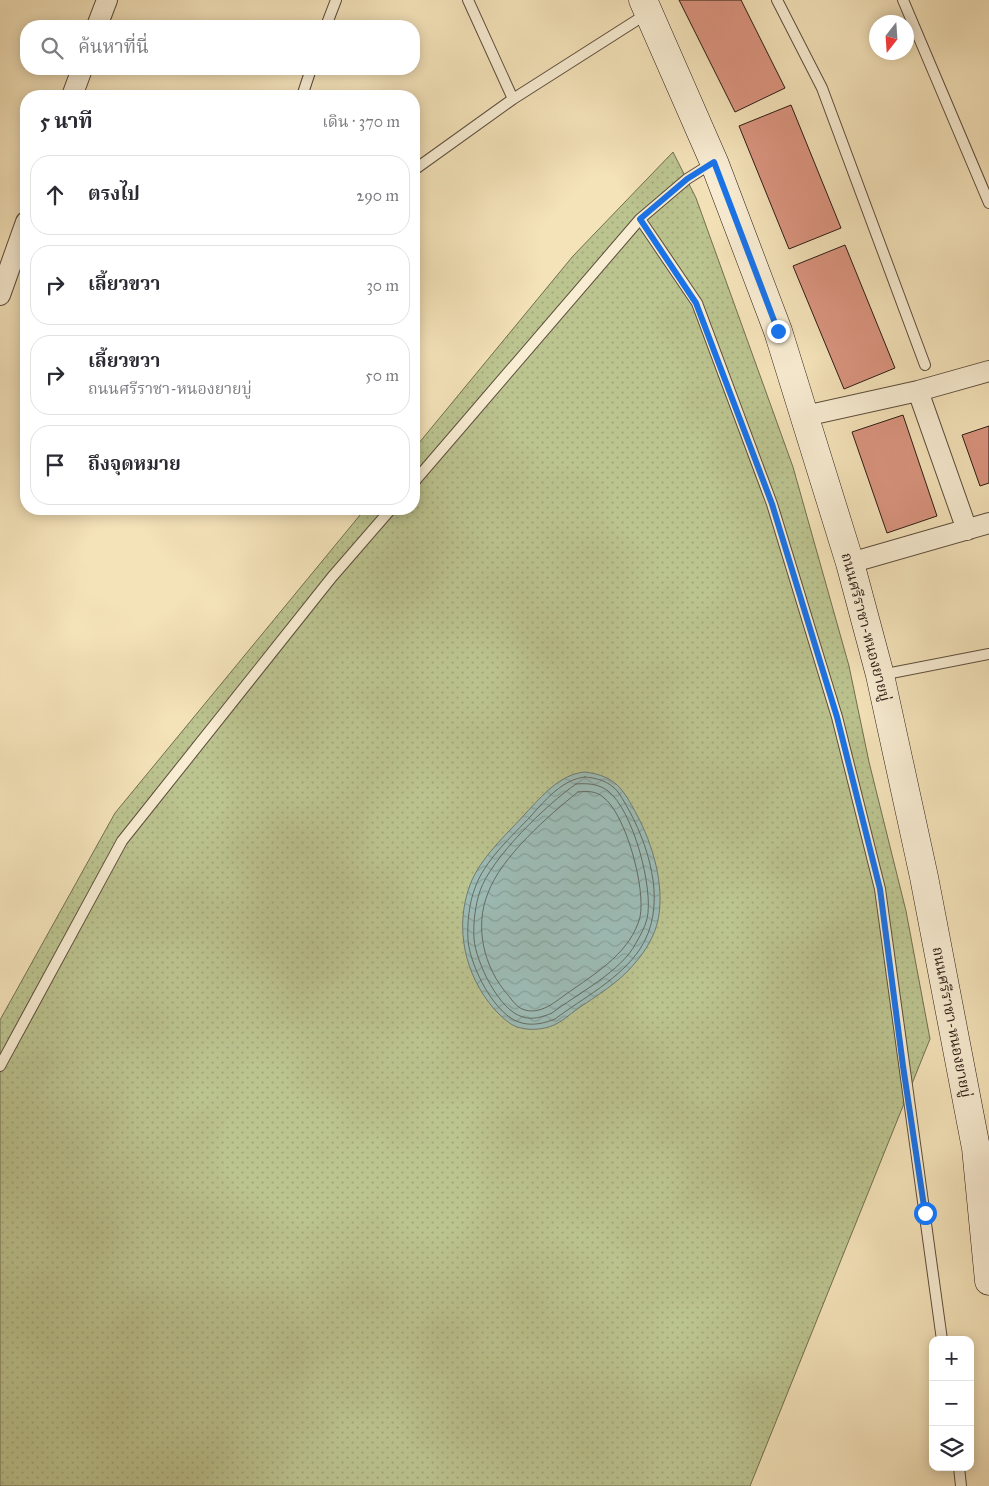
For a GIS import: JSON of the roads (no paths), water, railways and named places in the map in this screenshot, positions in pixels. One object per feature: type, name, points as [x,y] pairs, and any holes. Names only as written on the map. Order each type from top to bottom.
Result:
[{"type":"main road","name":"ถนนศรีราชา-หนองยายบู่","points":[[646,6],[714,162],[778,331],[850,563],[880,675],[924,877],[985,1200],[989,1281]]},
{"type":"street","points":[[99,20],[107,0]]},
{"type":"street","points":[[74,90],[80,75]]},
{"type":"street","points":[[0,295],[20,239]]},
{"type":"street","points":[[805,416],[918,391],[989,371]]},
{"type":"street","points":[[918,391],[968,530]]},
{"type":"street","points":[[850,563],[989,523]]},
{"type":"lane","points":[[328,20],[336,0]]},
{"type":"lane","points":[[468,0],[513,99]]},
{"type":"lane","points":[[778,0],[822,88],[925,365]]},
{"type":"lane","points":[[903,0],[989,203]]},
{"type":"lane","points":[[420,166],[646,6]]},
{"type":"lane","points":[[304,90],[309,75]]},
{"type":"lane","points":[[420,475],[640,219],[687,179],[714,162]]},
{"type":"lane","points":[[640,219],[696,303],[772,504],[837,717],[880,889],[941,1336]]},
{"type":"lane","points":[[0,1066],[122,840],[332,577],[386,515]]},
{"type":"lane","points":[[880,675],[989,654]]},
{"type":"lane","points":[[959,1471],[961,1486]]},
{"type":"water","points":[[585,772],[604,777],[617,785],[623,791],[643,827],[653,852],[659,880],[660,907],[657,926],[642,954],[629,970],[600,994],[554,1025],[535,1029],[517,1027],[503,1018],[494,1009],[484,996],[469,966],[463,934],[465,901],[474,875],[480,865],[538,800],[560,781]]}]
